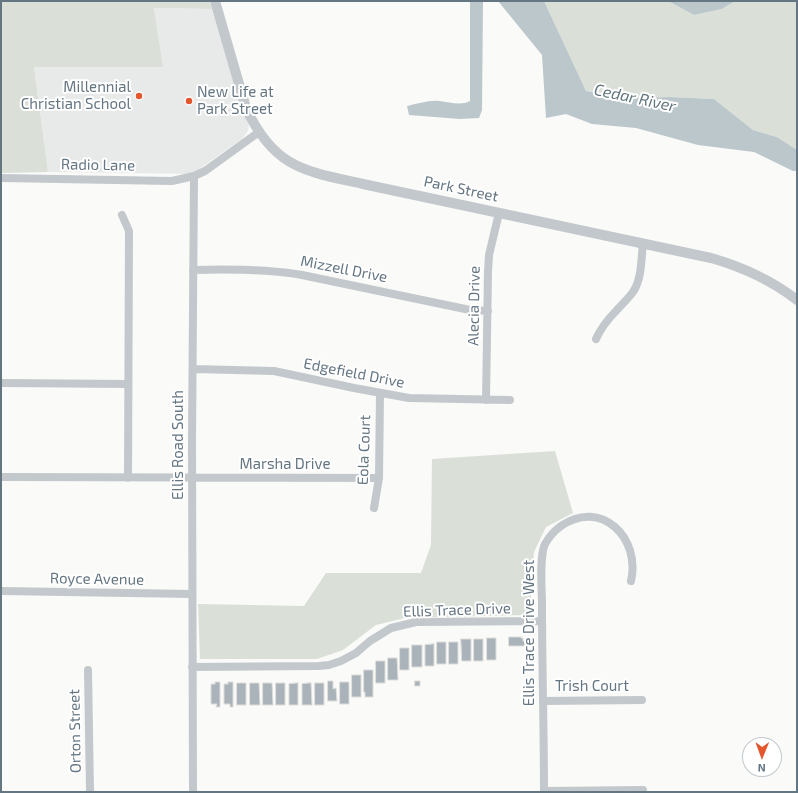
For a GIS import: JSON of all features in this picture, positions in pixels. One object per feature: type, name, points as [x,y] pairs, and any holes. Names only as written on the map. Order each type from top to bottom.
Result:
[{"type":"street","name":"Park Street","points":[[215,1],[246,108],[259,132],[270,147],[282,157],[304,169],[356,182],[711,258],[743,268],[783,289],[797,300]]},
{"type":"street","points":[[194,176],[205,171],[259,132]]},
{"type":"street","name":"Radio Lane","points":[[1,178],[172,180],[194,176]]},
{"type":"street","name":"Ellis Road South","points":[[193,792],[192,478],[194,176]]},
{"type":"street","name":"Alecia Drive","points":[[486,400],[489,255],[499,213]]},
{"type":"street","points":[[122,215],[129,231],[128,478]]},
{"type":"street","points":[[596,339],[609,318],[633,293],[639,274],[643,244]]},
{"type":"street","name":"Mizzell Drive","points":[[193,270],[256,269],[278,271],[470,310],[488,311]]},
{"type":"street","name":"Edgefield Drive","points":[[193,369],[274,371],[409,398],[510,400]]},
{"type":"street","points":[[1,383],[128,384]]},
{"type":"street","name":"Eola Court","points":[[374,508],[379,478],[380,392]]},
{"type":"street","name":"Marsha Drive","points":[[1,477],[379,478]]},
{"type":"street","name":"Ellis Trace Drive West","points":[[544,792],[542,561],[544,546],[551,534],[571,520],[583,518],[601,519],[612,524],[620,532],[630,548],[633,559],[631,581]]},
{"type":"street","name":"Royce Avenue","points":[[1,591],[192,594]]},
{"type":"street","name":"Ellis Trace Drive","points":[[192,667],[319,666],[341,661],[356,653],[382,633],[402,624],[416,622],[542,621]]},
{"type":"street","name":"Orton Street","points":[[88,670],[90,792]]},
{"type":"street","name":"Trish Court","points":[[543,701],[642,700]]},
{"type":"street","points":[[544,792],[643,790]]},
{"type":"shaded area","points":[[1,1],[209,1],[212,9],[154,8],[163,67],[34,67],[48,172],[1,173]]},
{"type":"shaded area","points":[[544,1],[668,1],[694,15],[722,9],[735,1],[797,1],[797,150],[777,137],[753,130],[714,99],[670,97],[633,98],[586,91]]},
{"type":"shaded area","name":"Millennial Christian School","points":[[154,8],[212,9],[249,125],[248,131],[242,139],[192,174],[48,172],[34,67],[163,67]]},
{"type":"shaded area","points":[[555,451],[573,513],[546,527],[534,552],[530,610],[525,615],[405,618],[376,625],[343,650],[317,659],[200,659],[198,604],[304,606],[326,573],[421,573],[431,545],[432,459]]},
{"type":"water","points":[[470,1],[483,1],[482,110],[479,118],[460,119],[409,115],[407,106],[423,102],[439,101],[459,103],[470,101]]},
{"type":"water","name":"Cedar River","points":[[498,1],[544,1],[586,91],[633,98],[670,97],[714,99],[753,130],[777,137],[797,150],[797,171],[793,171],[754,152],[698,145],[636,128],[592,124],[566,114],[546,118],[542,55]]},
{"type":"water","points":[[668,1],[735,1],[722,9],[694,15]]},
{"type":"building","points":[[509,637],[523,638],[523,641],[525,641],[525,646],[509,646]]},
{"type":"building","points":[[487,638],[496,638],[496,660],[487,660]]},
{"type":"building","points":[[461,639],[471,639],[471,661],[462,661]]},
{"type":"building","points":[[474,639],[483,639],[483,661],[474,661]]},
{"type":"building","points":[[437,642],[446,642],[446,664],[437,664]]},
{"type":"building","points":[[449,642],[458,642],[458,664],[449,664]]},
{"type":"building","points":[[434,644],[434,666],[425,666],[425,645]]},
{"type":"building","points":[[412,645],[422,645],[422,667],[412,667]]},
{"type":"building","points":[[400,648],[409,648],[409,670],[400,670]]},
{"type":"building","points":[[388,658],[397,658],[398,680],[388,680]]},
{"type":"building","points":[[376,661],[385,661],[385,683],[376,683]]},
{"type":"building","points":[[364,670],[373,670],[373,697],[365,697]]},
{"type":"building","points":[[352,675],[361,675],[361,697],[352,697]]},
{"type":"building","points":[[328,681],[333,681],[333,689],[336,688],[337,701],[328,701]]},
{"type":"building","points":[[415,681],[420,681],[420,686],[415,686]]},
{"type":"building","points":[[215,682],[220,682],[220,707],[216,707],[217,704],[211,704],[211,684],[215,684]]},
{"type":"building","points":[[228,682],[233,682],[233,707],[230,707],[230,704],[224,704],[224,684],[228,684]]},
{"type":"building","points":[[340,682],[349,682],[349,704],[340,704]]},
{"type":"building","points":[[237,683],[246,683],[246,705],[237,705]]},
{"type":"building","points":[[250,683],[259,683],[260,705],[250,705]]},
{"type":"building","points":[[263,683],[272,683],[273,705],[263,705]]},
{"type":"building","points":[[276,683],[285,683],[285,705],[276,705]]},
{"type":"building","points":[[298,683],[298,705],[289,705],[289,684]]},
{"type":"building","points":[[311,683],[312,705],[302,705],[302,684]]},
{"type":"building","points":[[315,683],[324,683],[324,705],[315,705]]},
{"type":"place","name":"Millennial Christian School","points":[[139,96]]},
{"type":"place","name":"New Life at Park Street","points":[[189,101]]}]
